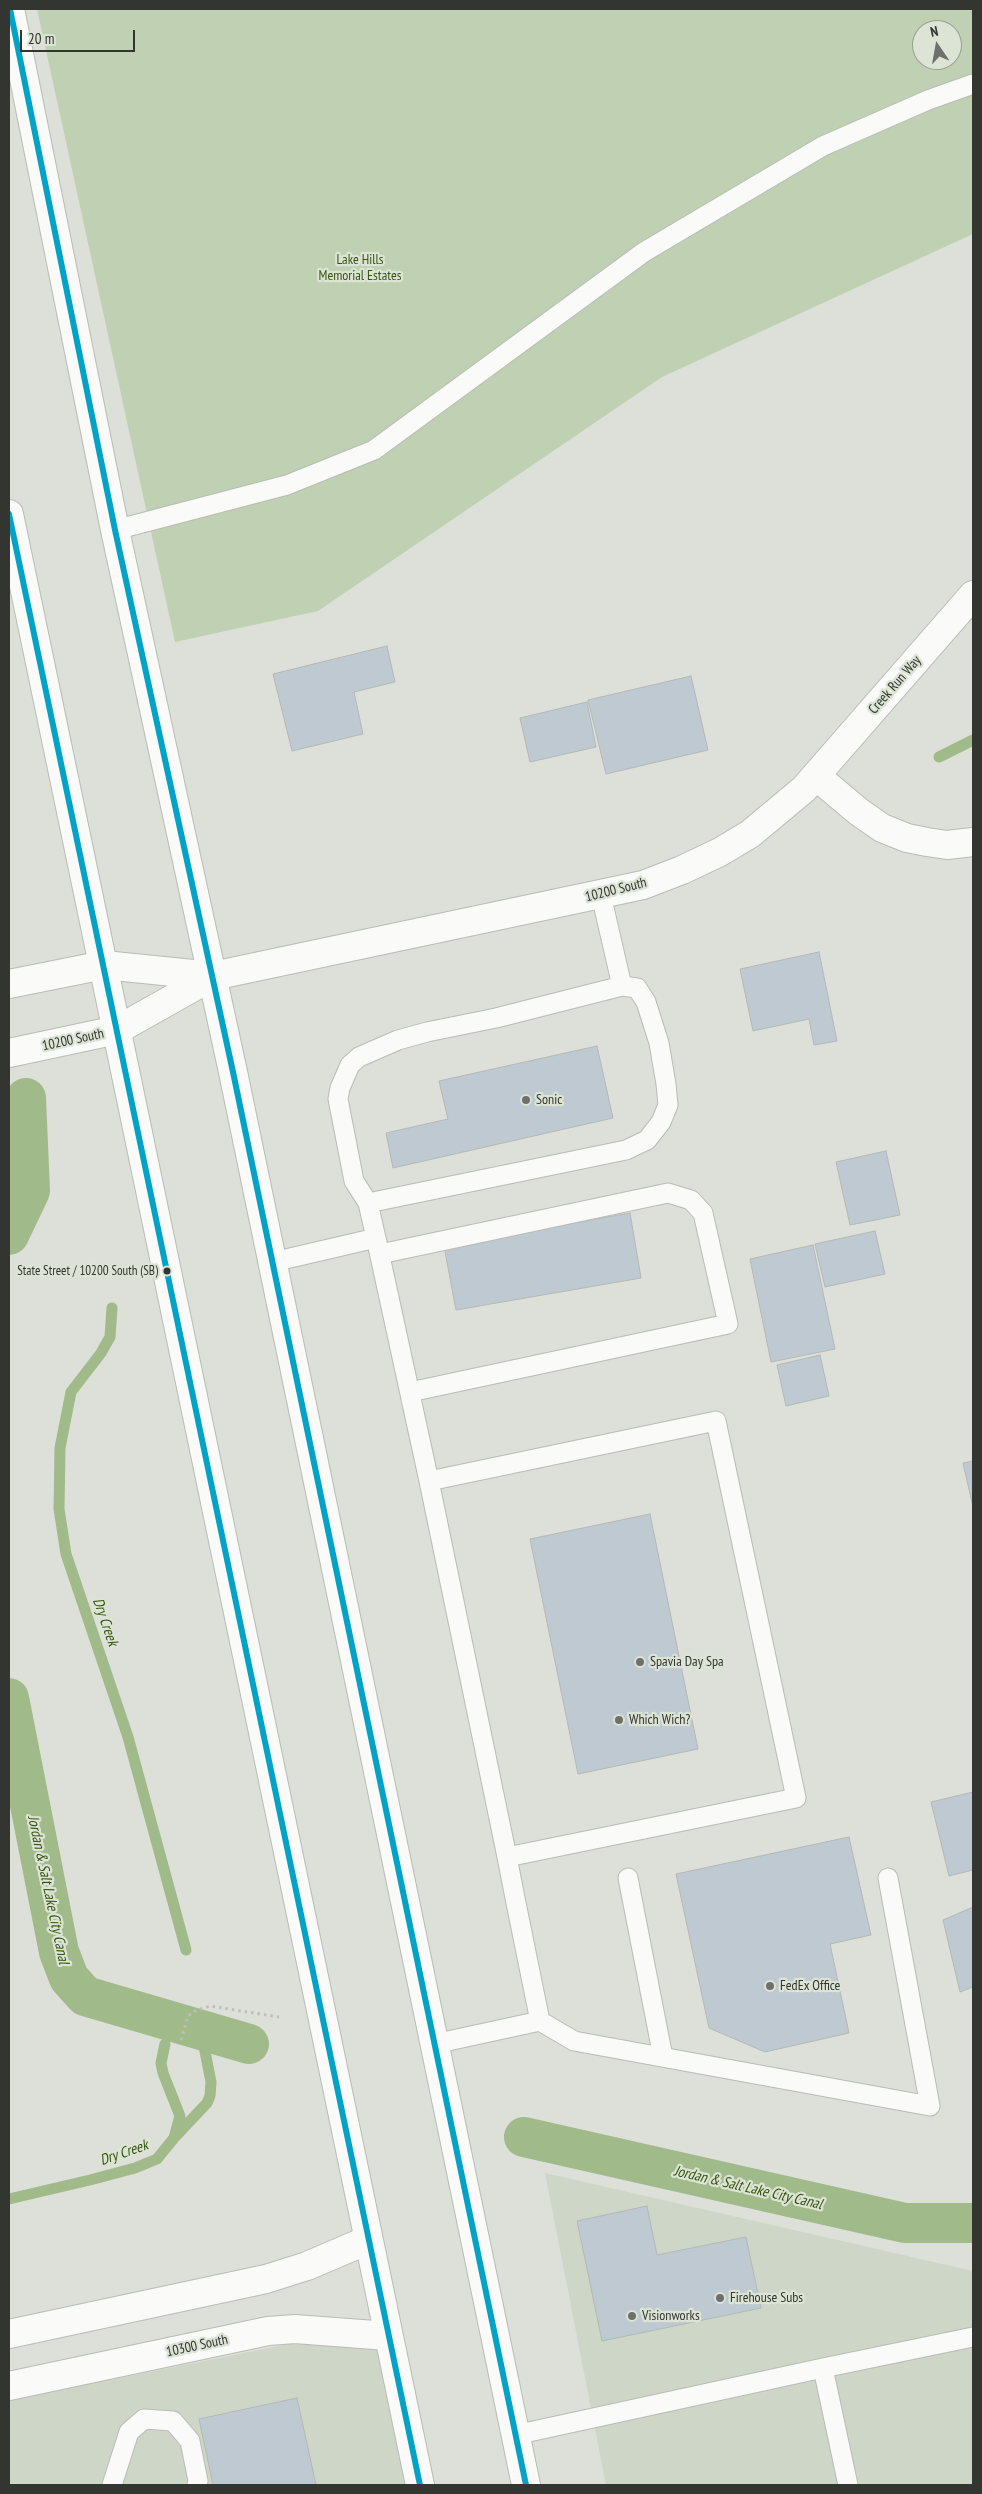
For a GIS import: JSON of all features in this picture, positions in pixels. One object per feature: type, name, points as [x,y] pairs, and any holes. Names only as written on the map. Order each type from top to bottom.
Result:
[{"type":"main road","points":[[10,9],[115,530],[273,1262],[526,2485]]},
{"type":"main road","points":[[9,514],[420,2485]]},
{"type":"main road","name":"Creek Run Way","points":[[816,776],[973,595]]},
{"type":"main road","points":[[816,776],[859,812],[882,828],[907,838],[927,842],[947,845],[973,842]]},
{"type":"main road","name":"10200 South","points":[[9,984],[104,965],[212,976],[602,895],[643,884],[682,870],[720,852],[778,813],[816,776]]},
{"type":"main road","name":"10200 South","points":[[9,1053],[117,1030],[212,976]]},
{"type":"main road","points":[[9,2334],[266,2279],[307,2266],[368,2240]]},
{"type":"main road","name":"10300 South","points":[[9,2386],[268,2331],[326,2330],[388,2336]]},
{"type":"lane","points":[[115,530],[287,485],[374,450],[644,252],[823,146],[928,100],[973,84]]},
{"type":"lane","points":[[602,895],[622,986]]},
{"type":"lane","points":[[368,1203],[626,1150],[647,1140],[661,1122],[668,1105],[659,1042],[646,1002],[637,988],[622,986],[496,1018],[398,1040],[359,1057],[350,1065],[340,1088],[338,1100],[354,1181],[368,1203],[378,1246],[429,1482],[540,2021]]},
{"type":"lane","points":[[273,1262],[378,1246],[668,1193],[691,1200],[704,1213],[728,1324],[410,1392]]},
{"type":"lane","points":[[429,1482],[716,1421],[796,1798],[506,1857]]},
{"type":"lane","points":[[628,1878],[663,2057]]},
{"type":"lane","points":[[434,2044],[540,2021],[574,2042],[930,2106],[888,1878]]},
{"type":"lane","points":[[515,2435],[973,2337]]},
{"type":"lane","points":[[822,2368],[848,2485]]},
{"type":"lane","points":[[112,2485],[129,2432],[144,2419],[173,2421],[190,2442],[198,2481],[197,2485]]},
{"type":"path","points":[[181,2040],[188,2016],[210,2006],[279,2017]]},
{"type":"shaded area","points":[[545,2173],[973,2271],[973,2485],[606,2485]]},
{"type":"shaded area","points":[[374,2327],[407,2485],[9,2485],[9,2400]]},
{"type":"green space","name":"Lake Hills Memorial Estates","points":[[37,9],[973,9],[973,234],[662,377],[318,611],[175,642]]},
{"type":"building","points":[[387,646],[395,682],[354,692],[363,734],[292,751],[273,674]]},
{"type":"building","points":[[691,676],[708,750],[606,774],[588,700]]},
{"type":"building","points":[[587,702],[596,747],[530,762],[520,718]]},
{"type":"building","points":[[819,952],[837,1041],[814,1045],[809,1019],[753,1031],[740,969]]},
{"type":"building","name":"Sonic","points":[[597,1046],[613,1118],[393,1168],[386,1133],[448,1119],[439,1081]]},
{"type":"building","points":[[886,1151],[900,1215],[850,1225],[836,1162]]},
{"type":"building","points":[[630,1213],[641,1278],[456,1310],[444,1246]]},
{"type":"building","points":[[875,1231],[885,1274],[825,1287],[815,1244]]},
{"type":"building","points":[[813,1245],[835,1349],[771,1362],[750,1259]]},
{"type":"building","points":[[820,1355],[829,1396],[786,1406],[777,1365]]},
{"type":"building","points":[[973,1461],[973,1507],[963,1463]]},
{"type":"building","points":[[650,1514],[698,1749],[578,1774],[530,1539]]},
{"type":"building","points":[[973,1792],[973,1870],[949,1876],[931,1802]]},
{"type":"building","name":"FedEx Office","points":[[849,1837],[871,1935],[830,1944],[849,2033],[765,2052],[709,2028],[676,1874]]},
{"type":"building","points":[[973,1907],[973,1987],[960,1992],[943,1920]]},
{"type":"building","points":[[647,2206],[657,2255],[746,2237],[761,2308],[602,2341],[577,2221]]},
{"type":"building","points":[[297,2398],[316,2485],[213,2485],[199,2419]]},
{"type":"waterway","name":"Dry Creek","points":[[939,757],[973,740]]},
{"type":"waterway","name":"Jordan & Salt Lake City Canal","points":[[9,1235],[30,1191],[26,1098]]},
{"type":"waterway","name":"Dry Creek","points":[[112,1308],[110,1337],[101,1353],[71,1392],[60,1448],[59,1509],[66,1554],[128,1737],[186,1950]]},
{"type":"waterway","name":"Jordan & Salt Lake City Canal","points":[[9,1698],[59,1952],[69,1978],[85,1996],[249,2044]]},
{"type":"waterway","points":[[175,2137],[207,2103],[210,2096],[211,2082],[201,2031]]},
{"type":"waterway","name":"Dry Creek","points":[[9,2199],[135,2168],[157,2159],[174,2138],[180,2116],[163,2073],[161,2063],[165,2044]]},
{"type":"waterway","name":"Jordan & Salt Lake City Canal","points":[[524,2137],[905,2223],[973,2223]]},
{"type":"transit line","points":[[10,9],[115,530],[233,1072],[526,2485]]},
{"type":"transit line","points":[[9,514],[420,2485]]},
{"type":"place","name":"Sonic","points":[[526,1100]]},
{"type":"place","name":"State Street / 10200 South (SB)","points":[[167,1271]]},
{"type":"place","name":"Spavia Day Spa","points":[[640,1662]]},
{"type":"place","name":"Which Wich?","points":[[619,1720]]},
{"type":"place","name":"FedEx Office","points":[[770,1986]]},
{"type":"place","name":"Firehouse Subs","points":[[720,2298]]},
{"type":"place","name":"Visionworks","points":[[632,2316]]}]
